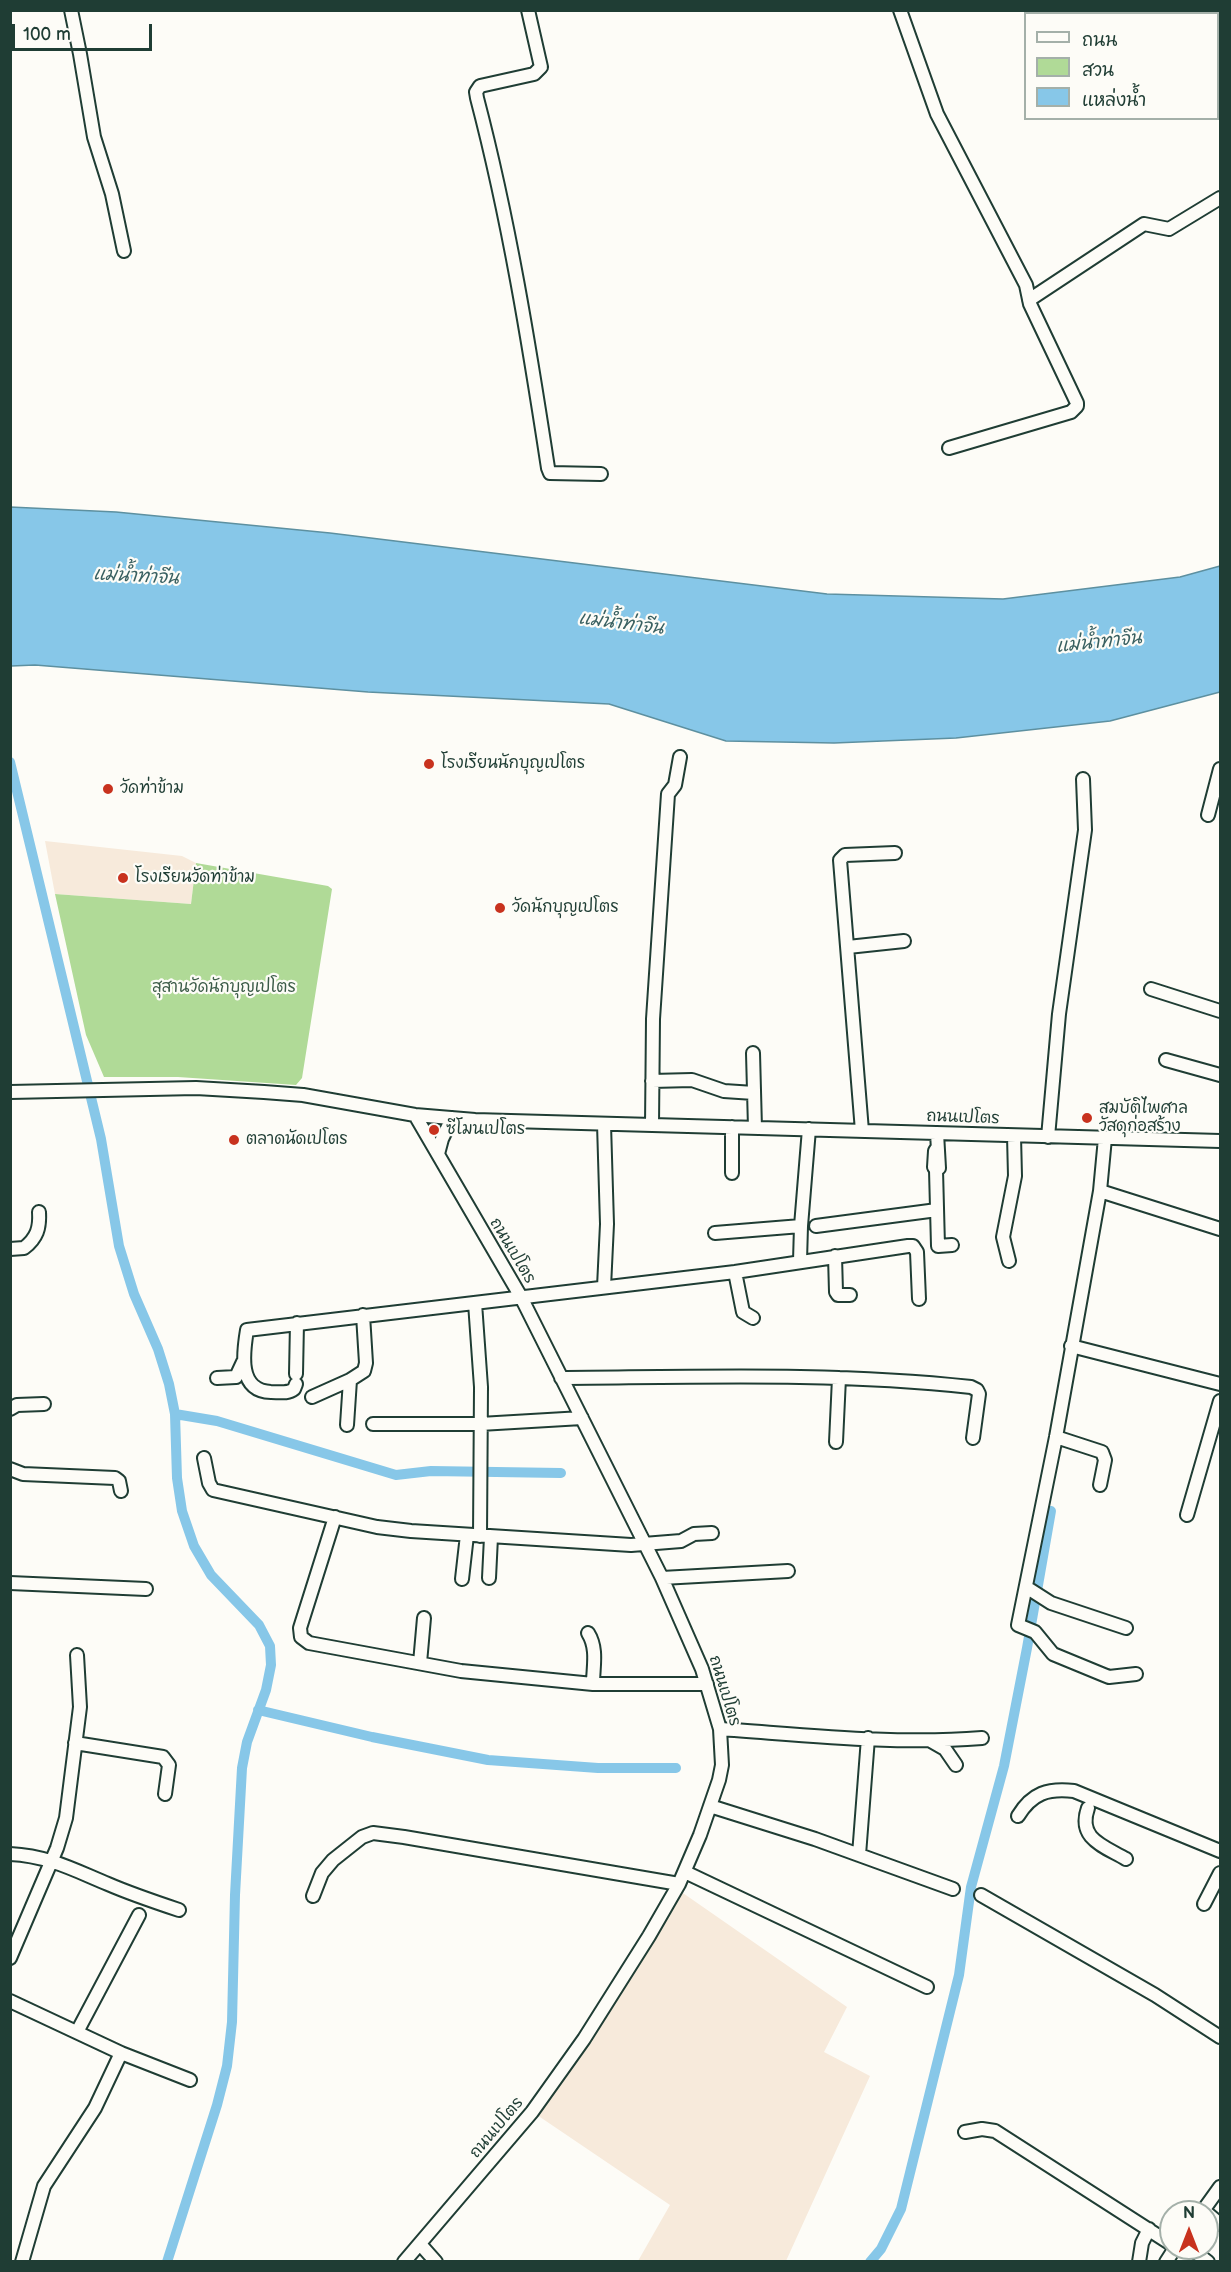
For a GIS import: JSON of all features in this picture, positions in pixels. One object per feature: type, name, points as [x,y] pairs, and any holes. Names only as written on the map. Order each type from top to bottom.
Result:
[{"type":"street","points":[[71,10],[94,137],[112,194],[124,251]]},
{"type":"street","points":[[528,10],[541,67],[539,71],[480,86],[476,92],[506,215],[548,468],[550,473],[601,474]]},
{"type":"street","points":[[900,10],[937,114],[1026,285],[1029,300],[1077,403],[1071,412],[950,448]]},
{"type":"street","points":[[1029,300],[1144,224],[1169,229],[1221,198]]},
{"type":"street","points":[[652,1125],[653,1019],[668,794],[675,785],[680,757]]},
{"type":"street","points":[[1208,815],[1221,769]]},
{"type":"street","points":[[1048,1137],[1059,1014],[1085,830],[1083,779]]},
{"type":"street","points":[[862,1131],[840,860],[845,855],[895,853]]},
{"type":"street","points":[[848,946],[904,941]]},
{"type":"street","points":[[1151,989],[1221,1011]]},
{"type":"street","points":[[753,1053],[755,1128]]},
{"type":"street","points":[[1166,1060],[1221,1075]]},
{"type":"street","points":[[652,1080],[692,1080],[724,1090],[753,1093]]},
{"type":"street","points":[[10,1092],[196,1088],[295,1094],[415,1114]]},
{"type":"street","name":"ถนนเปโตร","points":[[415,1114],[452,1118],[604,1124],[1221,1141]]},
{"type":"street","name":"ถนนเปโตร","points":[[404,2262],[494,2158],[562,2072],[649,1936],[679,1884],[710,1806],[722,1765],[720,1729],[707,1684],[662,1578],[520,1297],[415,1114]]},
{"type":"street","points":[[438,1154],[452,1118]]},
{"type":"street","points":[[604,1124],[607,1224],[604,1287]]},
{"type":"street","points":[[732,1127],[732,1173]]},
{"type":"street","points":[[800,1261],[809,1129]]},
{"type":"street","points":[[937,1133],[939,1151],[939,1168],[936,1170],[938,1246],[952,1245]]},
{"type":"street","points":[[1009,1262],[1003,1237],[1015,1176],[1014,1136]]},
{"type":"street","points":[[1105,1138],[1100,1191],[1056,1437],[1018,1625],[1029,1630],[1053,1654],[1109,1677],[1136,1674]]},
{"type":"street","points":[[1100,1191],[1221,1229]]},
{"type":"street","points":[[816,1227],[937,1210]]},
{"type":"street","points":[[10,1249],[24,1248],[37,1235],[40,1227],[39,1212]]},
{"type":"street","points":[[715,1233],[801,1227]]},
{"type":"street","points":[[217,1378],[236,1377],[243,1362],[247,1330],[735,1272],[913,1246],[917,1252],[919,1299]]},
{"type":"street","points":[[835,1256],[836,1292],[838,1295],[850,1295]]},
{"type":"street","points":[[735,1272],[743,1312],[753,1318]]},
{"type":"street","points":[[475,1303],[481,1388],[480,1480],[489,1578]]},
{"type":"street","points":[[312,1397],[361,1375],[366,1363],[363,1316]]},
{"type":"street","points":[[243,1362],[250,1384],[262,1391],[289,1393],[294,1389],[296,1379],[297,1323]]},
{"type":"street","points":[[1071,1346],[1221,1384]]},
{"type":"street","points":[[561,1378],[839,1378],[971,1387],[977,1390],[979,1404],[973,1438]]},
{"type":"street","points":[[836,1442],[839,1378]]},
{"type":"street","points":[[347,1425],[350,1380]]},
{"type":"street","points":[[1187,1515],[1216,1434],[1221,1401]]},
{"type":"street","points":[[10,1409],[17,1405],[44,1404]]},
{"type":"street","points":[[373,1424],[480,1424],[582,1418]]},
{"type":"street","points":[[1056,1437],[1102,1452],[1105,1460],[1100,1485]]},
{"type":"street","points":[[204,1458],[209,1483],[213,1490],[377,1527],[486,1537],[644,1544],[681,1541],[694,1534],[712,1533]]},
{"type":"street","points":[[10,1469],[22,1474],[115,1478],[119,1481],[121,1491]]},
{"type":"street","points":[[335,1517],[300,1628],[301,1637],[309,1643],[461,1671],[592,1684],[707,1684]]},
{"type":"street","points":[[462,1579],[467,1535]]},
{"type":"street","points":[[662,1578],[788,1571]]},
{"type":"street","points":[[10,1583],[146,1589]]},
{"type":"street","points":[[1027,1589],[1041,1598],[1126,1628]]},
{"type":"street","points":[[420,1663],[424,1618]]},
{"type":"street","points":[[588,1634],[594,1642],[592,1684]]},
{"type":"street","points":[[10,1958],[66,1818],[80,1707],[77,1655]]},
{"type":"street","points":[[720,1729],[868,1738],[930,1740],[982,1738]]},
{"type":"street","points":[[859,1855],[868,1738]]},
{"type":"street","points":[[930,1740],[945,1749],[956,1766]]},
{"type":"street","points":[[75,1743],[163,1757],[169,1765],[165,1794]]},
{"type":"street","points":[[1018,1816],[1026,1802],[1039,1794],[1062,1789],[1074,1791],[1091,1803],[1221,1851]]},
{"type":"street","points":[[1091,1803],[1085,1827],[1089,1835],[1099,1844],[1126,1859]]},
{"type":"street","points":[[710,1806],[953,1889]]},
{"type":"street","points":[[313,1896],[322,1873],[333,1860],[356,1841],[373,1833],[679,1884]]},
{"type":"street","points":[[10,1854],[32,1855],[51,1860],[179,1910]]},
{"type":"street","points":[[685,1872],[927,1987]]},
{"type":"street","points":[[1204,1904],[1221,1873]]},
{"type":"street","points":[[981,1895],[1155,1995],[1221,2037]]},
{"type":"street","points":[[77,2032],[139,1915]]},
{"type":"street","points":[[10,2001],[121,2053],[190,2080]]},
{"type":"street","points":[[22,2262],[44,2186],[95,2108],[121,2053]]},
{"type":"street","points":[[965,2132],[982,2129],[995,2130],[1159,2236]]},
{"type":"street","points":[[1213,2200],[1221,2187]]},
{"type":"street","points":[[1139,2262],[1142,2243],[1149,2229]]},
{"type":"street","points":[[420,2244],[436,2262]]},
{"type":"shaded area","name":"โรงเรียนวัดท่าข้าม","points":[[45,841],[182,856],[196,863],[191,904],[55,894]]},
{"type":"shaded area","points":[[680,1891],[847,2007],[824,2052],[870,2076],[786,2261],[638,2261],[670,2205],[537,2115],[586,2047]]},
{"type":"green space","name":"สุสานวัดนักบุญเปโตร","points":[[196,863],[328,886],[332,889],[302,1078],[296,1085],[178,1077],[104,1077],[86,1035],[55,894],[191,904]]},
{"type":"water","name":"แม่น้ำท่าจีน","points":[[10,507],[116,512],[330,533],[827,594],[1003,599],[1180,577],[1220,566],[1220,692],[1110,721],[956,738],[834,743],[726,741],[609,704],[368,692],[35,665],[11,666]]},
{"type":"waterway","points":[[10,762],[101,1139],[119,1246],[134,1294],[158,1349],[169,1384],[175,1414],[177,1478],[182,1511],[194,1546],[211,1575],[259,1625],[270,1646],[271,1665],[266,1690],[247,1742],[242,1768],[235,1895],[232,2022],[227,2066],[217,2105],[167,2262]]},
{"type":"waterway","points":[[175,1414],[217,1421],[396,1475],[431,1471],[561,1473]]},
{"type":"waterway","points":[[870,2262],[881,2249],[901,2209],[959,1975],[971,1887],[1004,1766],[1051,1511]]},
{"type":"waterway","points":[[258,1710],[372,1737],[488,1760],[598,1768],[676,1768]]},
{"type":"place","name":"โรงเรียนนักบุญเปโตร","points":[[429,764]]},
{"type":"place","name":"วัดท่าข้าม","points":[[108,789]]},
{"type":"place","name":"โรงเรียนวัดท่าข้าม","points":[[123,878]]},
{"type":"place","name":"วัดนักบุญเปโตร","points":[[500,908]]},
{"type":"place","name":"สมบัติไพศาล วัสดุก่อสร้าง","points":[[1087,1118]]},
{"type":"place","name":"ซีโมนเปโตร","points":[[434,1130]]},
{"type":"place","name":"ตลาดนัดเปโตร","points":[[234,1140]]}]
